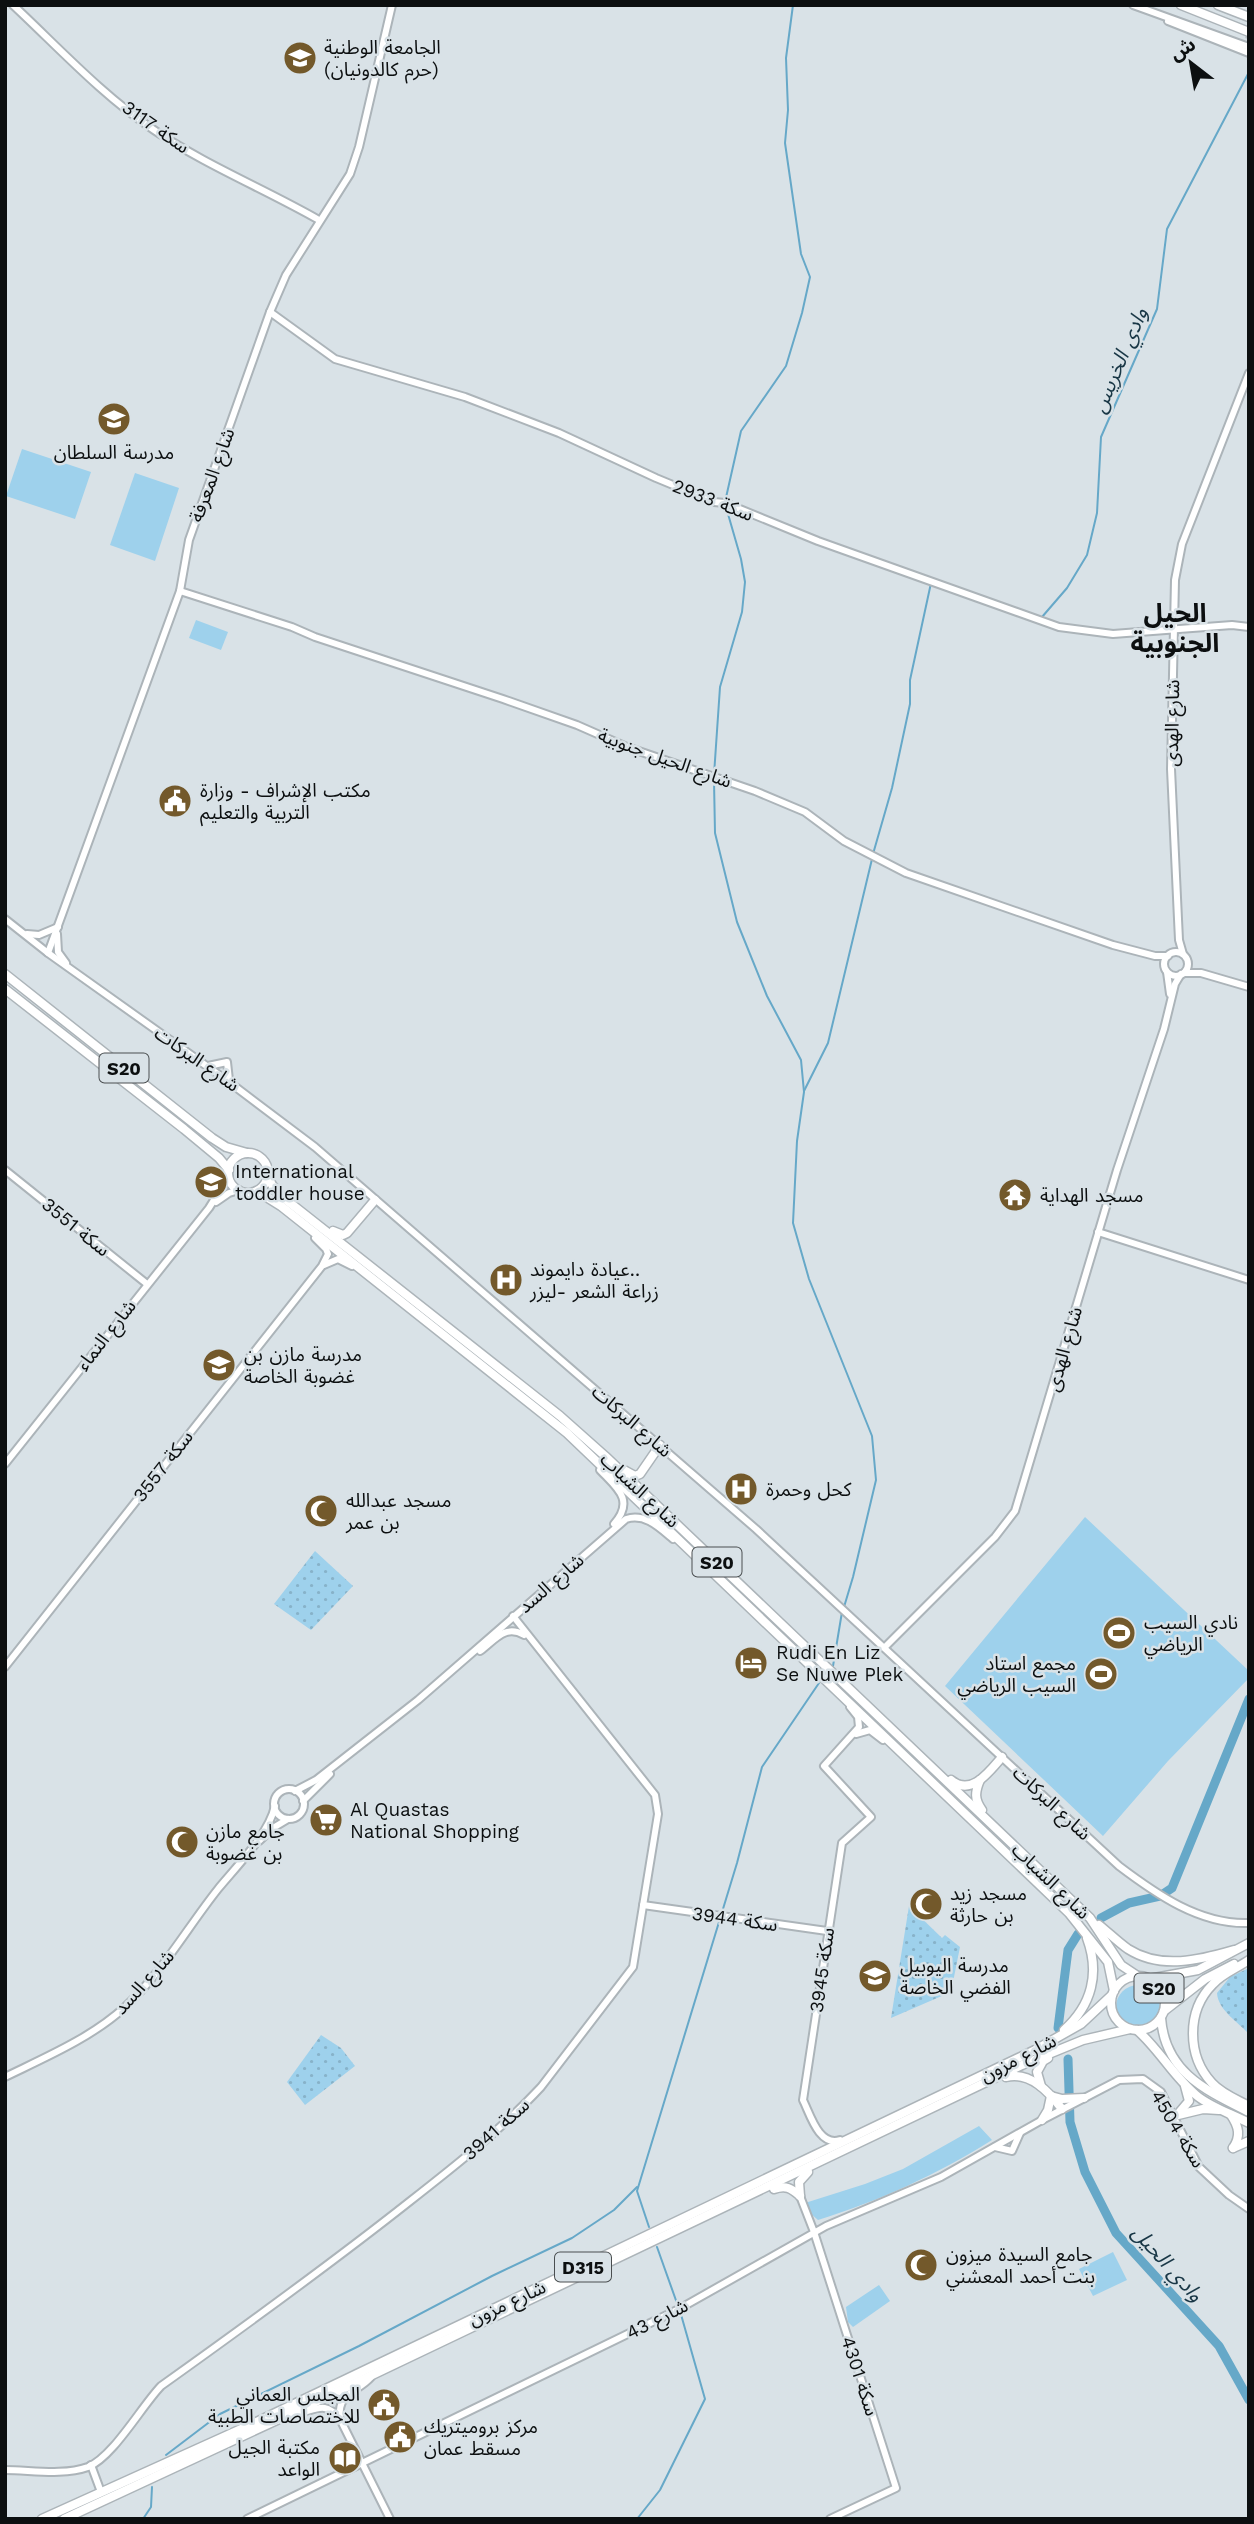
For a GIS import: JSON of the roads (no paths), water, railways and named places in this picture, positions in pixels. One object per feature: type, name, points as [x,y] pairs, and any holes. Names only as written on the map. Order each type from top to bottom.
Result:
[{"type":"main road","points":[[1181,5],[1247,46]]},
{"type":"main road","points":[[1218,5],[1249,17]]},
{"type":"main road","name":"S20","points":[[5,974],[212,1138],[226,1147],[254,1154],[264,1160],[268,1176]]},
{"type":"main road","name":"S20","points":[[5,989],[219,1158],[239,1190]]},
{"type":"main road","points":[[229,1173],[237,1157],[247,1153]]},
{"type":"main road","points":[[239,1190],[257,1191],[268,1176]]},
{"type":"main road","name":"شارع الشباب","points":[[268,1176],[280,1194],[560,1416],[605,1456],[1090,1918],[1121,1965],[1139,1977]]},
{"type":"main road","name":"شارع الشباب","points":[[257,1191],[291,1214],[557,1425],[1054,1898],[1083,1929],[1108,1962],[1113,1993]]},
{"type":"main road","points":[[301,1211],[343,1236],[374,1200]]},
{"type":"main road","points":[[355,1223],[350,1235],[351,1243],[383,1275]]},
{"type":"main road","points":[[605,1456],[635,1476],[640,1474],[660,1445]]},
{"type":"main road","points":[[647,1464],[643,1483],[661,1510]]},
{"type":"main road","points":[[865,1703],[956,1783],[970,1786],[980,1780],[1002,1757]]},
{"type":"main road","points":[[980,1780],[975,1791],[975,1799],[980,1808],[1045,1875]]},
{"type":"main road","points":[[1090,1918],[1129,1949],[1151,1959],[1184,1962],[1234,1950]]},
{"type":"main road","points":[[1035,2050],[1073,2021],[1088,1999],[1094,1967],[1083,1929]]},
{"type":"main road","points":[[1149,1979],[1198,1970],[1249,1943]]},
{"type":"main road","points":[[1162,2014],[1205,1979],[1249,1958]]},
{"type":"main road","points":[[1249,1958],[1211,1985],[1196,2013],[1193,2038],[1199,2063],[1210,2081],[1249,2106]]},
{"type":"main road","name":"S20","points":[[1249,2112],[1206,2090],[1184,2073],[1170,2054],[1162,2037],[1163,1994],[1159,1987],[1149,1979],[1139,1977],[1127,1979],[1113,1993],[1112,2012],[1122,2025],[1154,2046],[1184,2084],[1198,2097],[1249,2123]]},
{"type":"main road","name":"شارع مزون","points":[[42,2519],[261,2420],[1035,2050],[1081,2024],[1113,1993]]},
{"type":"main road","name":"S20","points":[[1133,2030],[1150,2027],[1162,2014]]},
{"type":"main road","name":"شارع مزون","points":[[64,2519],[291,2414],[980,2085],[1083,2040],[1133,2030]]},
{"type":"main road","points":[[1042,2088],[1037,2077],[1043,2062],[1055,2053],[1083,2040]]},
{"type":"main road","points":[[980,2085],[1016,2075],[1023,2076],[1042,2088],[1062,2109]]},
{"type":"main road","points":[[1174,2116],[1183,2110],[1189,2101],[1184,2084]]},
{"type":"main road","points":[[1051,2096],[1062,2099],[1084,2098]]},
{"type":"main road","points":[[1042,2120],[1048,2110],[1051,2096]]},
{"type":"main road","points":[[1174,2116],[1203,2109],[1226,2111],[1238,2127],[1239,2135],[1233,2148],[1249,2141]]},
{"type":"main road","points":[[800,2196],[798,2187],[802,2176],[821,2161]]},
{"type":"main road","points":[[732,2204],[783,2186],[800,2196]]},
{"type":"street","name":"سكة 3117","points":[[13,5],[96,82],[152,129],[185,150],[319,220]]},
{"type":"street","name":"شارع المعرفة","points":[[48,953],[180,591],[189,540],[270,312],[286,275],[349,174],[356,156],[392,5]]},
{"type":"street","points":[[1133,5],[1247,46]]},
{"type":"street","name":"سكة 2933","points":[[270,312],[335,359],[465,397],[559,433],[714,502],[725,503],[807,537],[1035,619],[1080,632],[1113,634],[1232,625],[1249,627]]},
{"type":"street","name":"شارع الهدى","points":[[1185,957],[1180,945],[1178,919],[1171,769],[1175,580],[1182,544],[1249,373]]},
{"type":"street","name":"شارع الحيل جنوبية","points":[[180,591],[292,626],[315,637],[578,725],[626,747],[755,791],[805,812],[844,841],[906,873],[1138,952]]},
{"type":"street","name":"شارع البركات","points":[[5,919],[315,1147],[756,1529],[1119,1866],[1160,1896],[1218,1921],[1249,1923]]},
{"type":"street","name":"شارع الهدى","points":[[1169,955],[1176,940],[1178,919]]},
{"type":"street","points":[[23,933],[39,935],[58,927],[58,952],[71,970]]},
{"type":"street","points":[[1138,952],[1169,955],[1177,952],[1197,968],[1223,980]]},
{"type":"street","points":[[1138,952],[1174,975],[1195,972],[1249,987]]},
{"type":"street","points":[[1166,970],[1164,962],[1169,955]]},
{"type":"street","points":[[1182,973],[1187,967],[1185,957]]},
{"type":"street","name":"شارع الهدى","points":[[1166,970],[1170,986],[1169,1006]]},
{"type":"street","name":"شارع الهدى","points":[[885,1647],[995,1537],[1015,1511],[1098,1232],[1164,1029],[1169,1006],[1182,973]]},
{"type":"street","points":[[207,1066],[227,1062],[226,1074],[229,1082]]},
{"type":"street","name":"سكة 3551","points":[[5,1170],[147,1284]]},
{"type":"street","name":"شارع النماء","points":[[5,1464],[209,1208],[229,1173]]},
{"type":"street","name":"شارع النماء","points":[[209,1208],[224,1195],[239,1190]]},
{"type":"street","points":[[291,1214],[327,1249],[327,1258],[322,1266]]},
{"type":"street","points":[[1098,1232],[1249,1280]]},
{"type":"street","points":[[322,1266],[338,1259],[386,1290]]},
{"type":"street","name":"سكة 3557","points":[[5,1667],[322,1266]]},
{"type":"street","points":[[589,1457],[623,1496],[625,1503],[624,1511],[618,1520],[601,1538]]},
{"type":"street","points":[[601,1538],[626,1519],[636,1516],[658,1527],[694,1557]]},
{"type":"street","name":"شارع السد","points":[[295,1791],[316,1780],[352,1753],[469,1656],[601,1538]]},
{"type":"street","name":"سكة 3941","points":[[90,2465],[119,2440],[161,2386],[358,2242],[447,2172],[527,2102],[633,1967],[658,1814],[655,1795],[513,1616]]},
{"type":"street","points":[[469,1656],[509,1630],[521,1633],[531,1640]]},
{"type":"street","points":[[821,1674],[858,1717],[859,1727],[849,1739]]},
{"type":"street","points":[[849,1739],[859,1732],[870,1730],[916,1765]]},
{"type":"street","name":"سكة 3945","points":[[820,2133],[803,2100],[827,1931],[842,1843],[871,1817],[824,1766],[849,1739]]},
{"type":"street","name":"شارع السد","points":[[303,1801],[352,1753]]},
{"type":"street","points":[[287,1790],[295,1791],[303,1801],[304,1807],[300,1814],[288,1819],[278,1814],[275,1806],[280,1793],[287,1790]]},
{"type":"street","name":"شارع السد","points":[[5,2077],[89,2033],[127,2005],[168,1957],[250,1849],[273,1814],[275,1806]]},
{"type":"street","name":"شارع السد","points":[[250,1849],[273,1828],[288,1819]]},
{"type":"street","name":"سكة 3944","points":[[643,1905],[827,1931]]},
{"type":"street","name":"سكة 4504","points":[[1062,2109],[1119,2080],[1143,2079],[1161,2092],[1199,2167],[1210,2179],[1249,2209]]},
{"type":"street","name":"شارع 43","points":[[247,2519],[679,2309],[814,2232],[916,2189],[1062,2109]]},
{"type":"street","points":[[820,2133],[827,2140],[834,2142],[871,2129]]},
{"type":"street","points":[[994,2147],[1013,2151],[1021,2132]]},
{"type":"street","points":[[794,2166],[819,2149],[820,2133]]},
{"type":"street","name":"سكة 4301","points":[[800,2196],[896,2488],[830,2519]]},
{"type":"street","points":[[340,2419],[339,2407],[343,2398],[373,2375]]},
{"type":"street","points":[[291,2414],[323,2407],[340,2419],[390,2519]]},
{"type":"street","points":[[5,2470],[60,2471],[90,2465],[101,2492]]},
{"type":"waterway","points":[[725,502],[741,431],[786,366],[810,277],[801,254],[785,143],[788,110],[786,58],[793,5]]},
{"type":"waterway","name":"وادي الخريس","points":[[1042,617],[1067,588],[1087,555],[1097,513],[1101,437],[1157,309],[1167,229],[1249,72]]},
{"type":"waterway","points":[[714,775],[720,687],[742,612],[745,582],[726,507]]},
{"type":"waterway","points":[[873,854],[892,788],[910,704],[910,680],[931,583]]},
{"type":"waterway","points":[[714,781],[715,833],[737,922],[767,996],[801,1060],[804,1092],[797,1141],[793,1223],[809,1279],[872,1436],[876,1480],[844,1607]]},
{"type":"waterway","points":[[804,1091],[828,1043],[872,859]]},
{"type":"waterway","points":[[833,1666],[842,1612]]},
{"type":"waterway","points":[[649,2227],[637,2191],[737,1863],[762,1767],[819,1683]]},
{"type":"waterway","name":"وادي الحيل","points":[[1101,1918],[1129,1903],[1160,1896],[1172,1888],[1249,1699]]},
{"type":"waterway","name":"وادي الحيل","points":[[1058,2028],[1068,1950],[1078,1934]]},
{"type":"waterway","name":"وادي الحيل","points":[[1068,2059],[1070,2122],[1085,2172],[1116,2233],[1219,2346],[1249,2400]]},
{"type":"waterway","points":[[166,2455],[220,2414],[572,2238],[614,2210],[637,2187]]},
{"type":"waterway","points":[[657,2247],[678,2306]]},
{"type":"waterway","points":[[637,2519],[660,2490],[705,2399],[680,2311]]},
{"type":"waterway","points":[[143,2519],[151,2507],[152,2487]]},
{"type":"place","name":"الجامعة الوطنية (حرم كالدونيان)","points":[[300,58]]},
{"type":"place","name":"مدرسة السلطان","points":[[114,419]]},
{"type":"place","name":"مكتب الإشراف - وزارة التربية والتعليم","points":[[175,801]]},
{"type":"place","name":"International toddler house","points":[[211,1182]]},
{"type":"place","name":"مسجد الهداية","points":[[1015,1195]]},
{"type":"place","name":"عيادة دايموند.. زراعة الشعر -ليزر","points":[[506,1280]]},
{"type":"place","name":"مدرسة مازن بن غضوبة الخاصة","points":[[219,1365]]},
{"type":"place","name":"كحل وحمرة","points":[[741,1489]]},
{"type":"place","name":"مسجد عبدالله بن عمر","points":[[321,1511]]},
{"type":"place","name":"نادي السيب الرياضي","points":[[1119,1633]]},
{"type":"place","name":"Rudi En Liz Se Nuwe Plek","points":[[751,1663]]},
{"type":"place","name":"مجمع استاد السيب الرياضي","points":[[1101,1674]]},
{"type":"place","name":"Al Quastas National Shopping","points":[[326,1820]]},
{"type":"place","name":"جامع مازن بن غضوبة","points":[[182,1842]]},
{"type":"place","name":"مسجد زيد بن حارثة","points":[[926,1904]]},
{"type":"place","name":"مدرسة اليوبيل الفضي الخاصة","points":[[875,1976]]},
{"type":"place","name":"جامع السيدة ميزون بنت أحمد المعشني","points":[[921,2265]]},
{"type":"place","name":"المجلس العماني للاختصاصات الطبية","points":[[384,2405]]},
{"type":"place","name":"مركز بروميتريك مسقط عمان","points":[[400,2437]]},
{"type":"place","name":"مكتبة الجيل الواعد","points":[[345,2458]]},
{"type":"district","name":"الحيل الجنوبية","points":[[1175,628]]}]
